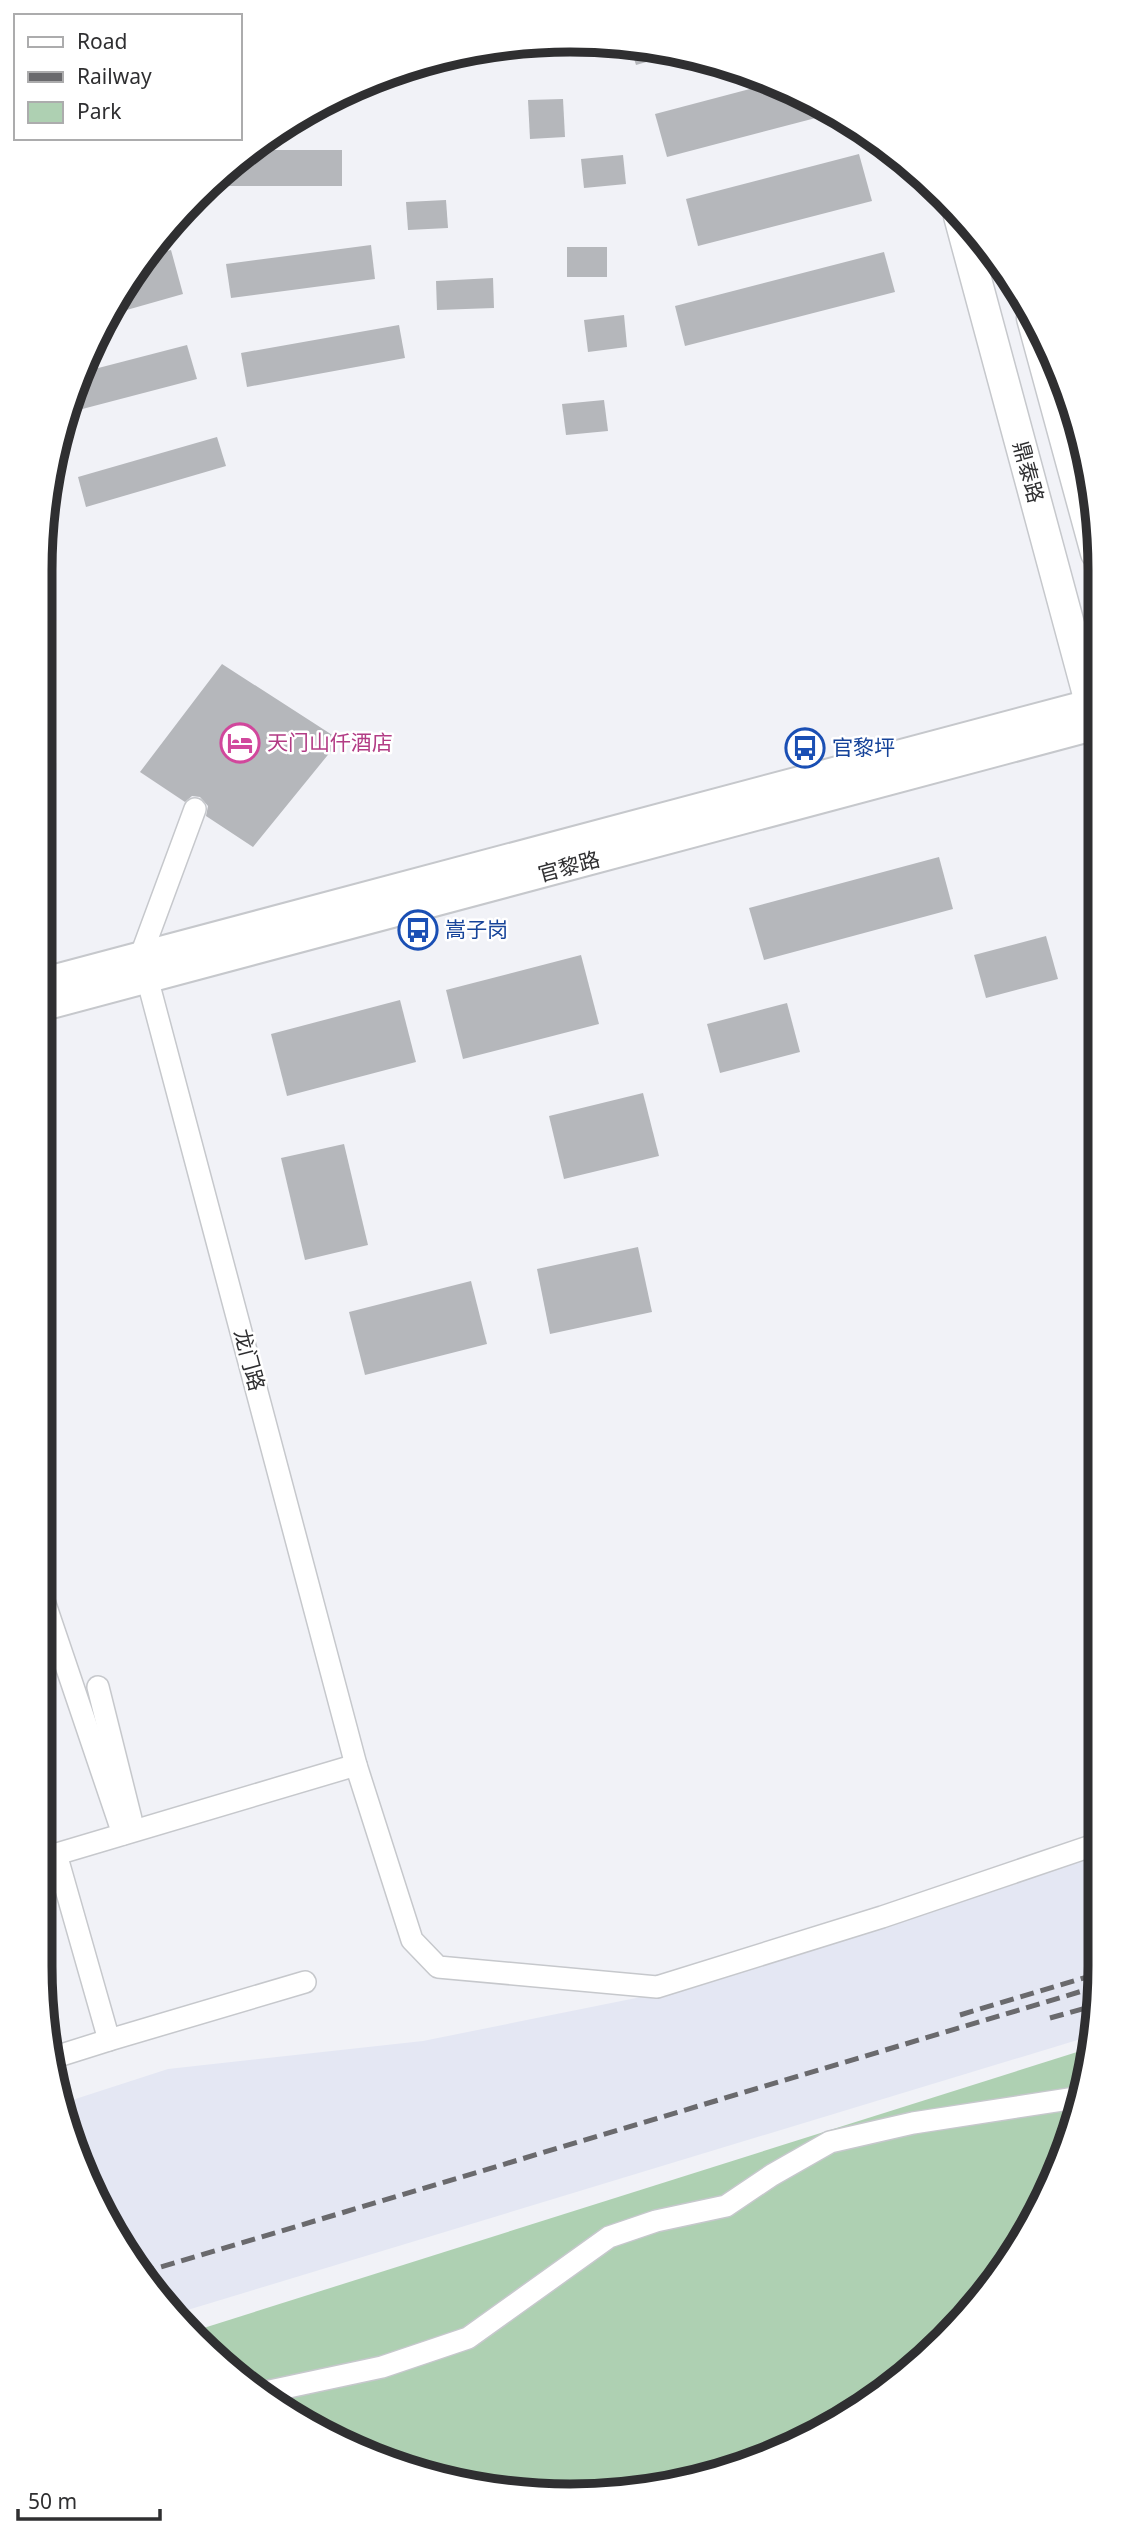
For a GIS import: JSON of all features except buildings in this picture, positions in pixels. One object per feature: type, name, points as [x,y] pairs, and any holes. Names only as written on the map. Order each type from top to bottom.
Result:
[{"type":"highway","name":"鼎泰路","points":[[964,234],[1088,691]]},
{"type":"highway","points":[[1043,359],[1085,512]]},
{"type":"main road","name":"官黎路","points":[[52,980],[144,967],[1088,719]]},
{"type":"main road","name":"官黎路","points":[[52,1003],[144,967]]},
{"type":"street","points":[[144,967],[195,808]]},
{"type":"street","name":"龙门路","points":[[144,967],[356,1765],[412,1940],[438,1967],[657,1987],[882,1917],[1088,1847]]},
{"type":"street","points":[[52,1623],[128,1833]]},
{"type":"street","points":[[98,1687],[128,1833]]},
{"type":"street","points":[[52,1856],[356,1765]]},
{"type":"street","points":[[52,1869],[109,2040]]},
{"type":"street","points":[[60,2055],[305,1982]]},
{"type":"street","points":[[273,2390],[382,2367],[468,2338],[609,2237],[656,2221],[726,2206],[772,2175],[830,2142],[913,2123],[1072,2099]]},
{"type":"shaded area","points":[[1088,1852],[1088,1966],[1083,2038],[184,2311],[160,2282],[122,2226],[92,2165],[70,2101],[168,2069],[423,2041],[661,1993]]},
{"type":"green space","points":[[1082,2051],[1061,2133],[1035,2196],[1001,2254],[960,2308],[912,2356],[858,2397],[800,2431],[737,2457],[672,2475],[604,2483],[537,2483],[469,2475],[436,2467],[372,2445],[311,2415],[255,2377],[200,2329]]},
{"type":"railway","points":[[960,2015],[1088,1977]]},
{"type":"railway","points":[[151,2270],[1087,1990]]},
{"type":"railway","points":[[1050,2018],[1086,2008]]},
{"type":"place","name":"天门山仟酒店","points":[[240,743]]},
{"type":"place","name":"官黎坪","points":[[805,748]]},
{"type":"place","name":"嵩子岗","points":[[418,930]]}]
